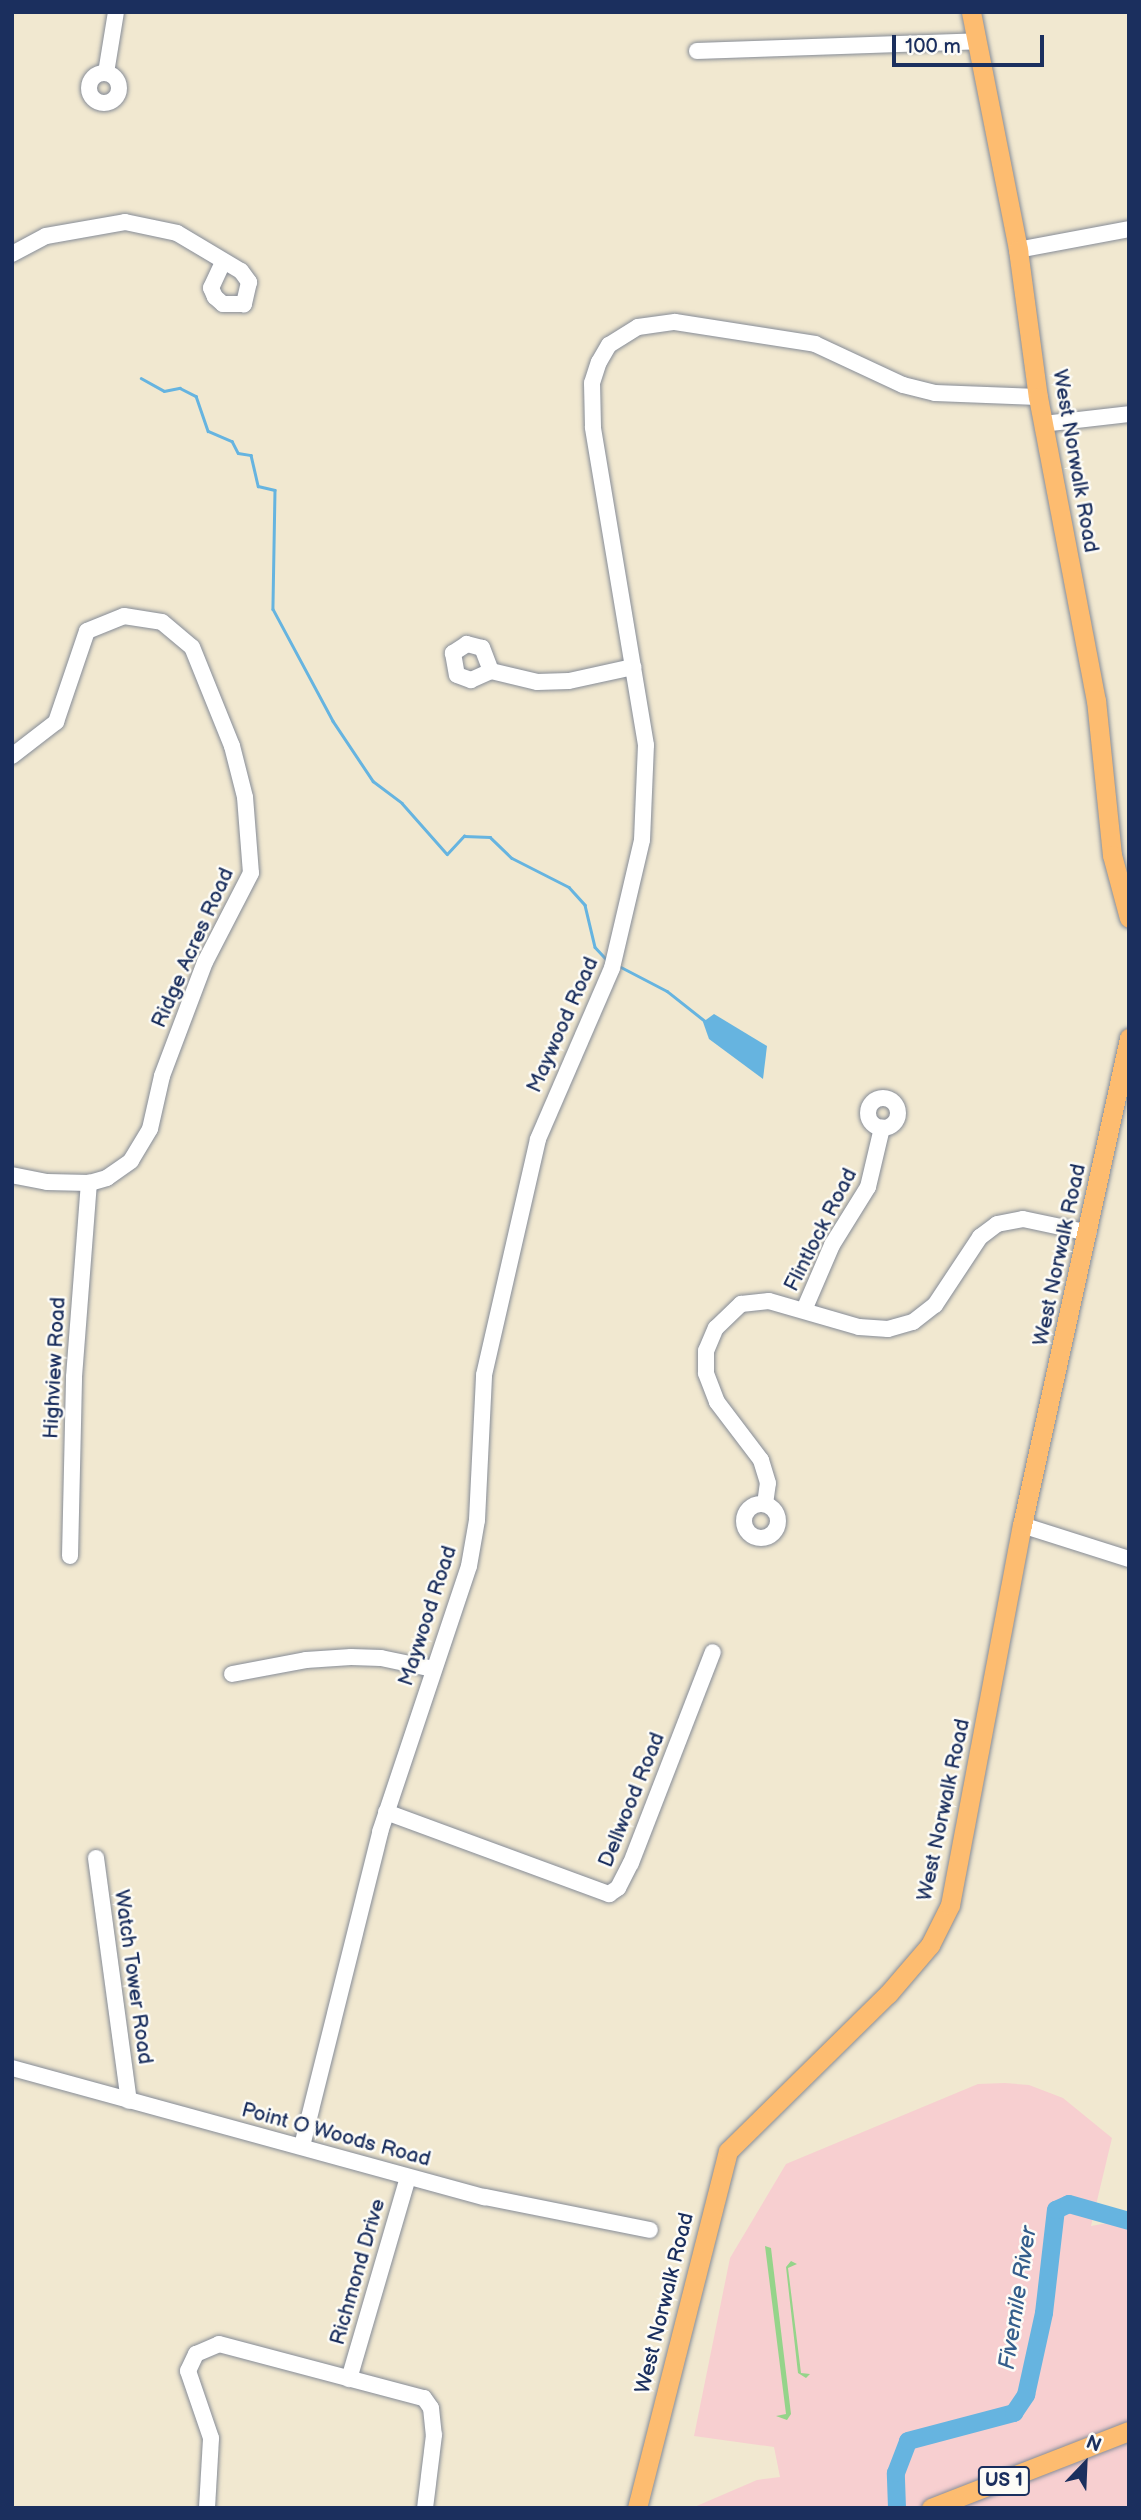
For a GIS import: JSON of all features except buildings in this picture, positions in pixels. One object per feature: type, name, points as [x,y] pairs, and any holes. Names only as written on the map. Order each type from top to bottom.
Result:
[{"type":"main road","name":"West Norwalk Road","points":[[971,12],[1018,250],[1038,397],[1096,700],[1112,855],[1129,918]]},
{"type":"main road","name":"West Norwalk Road","points":[[637,2508],[728,2151],[888,1994],[939,1931],[962,1853],[989,1729],[1022,1525],[1089,1233],[1129,1038]]},
{"type":"main road","name":"US 1","points":[[931,2508],[1129,2431]]},
{"type":"street","points":[[106,73],[116,12]]},
{"type":"street","points":[[696,51],[978,41]]},
{"type":"street","points":[[12,254],[46,236],[125,222],[177,233],[223,262]]},
{"type":"street","points":[[1018,250],[1129,229]]},
{"type":"street","name":"Maywood Road","points":[[302,2146],[386,1812],[473,1546],[484,1375],[538,1139],[612,968],[634,884],[644,822],[646,745],[591,404],[592,383],[609,345],[638,327],[675,322],[815,344],[903,385],[935,393],[1038,397]]},
{"type":"street","points":[[1043,424],[1129,414]]},
{"type":"street","name":"Ridge Acres Road","points":[[12,756],[55,722],[87,631],[111,619],[143,617],[173,629],[192,648],[232,746],[245,797],[249,883],[195,987],[162,1076],[150,1129],[126,1165],[89,1183],[47,1182],[12,1175]]},
{"type":"street","points":[[491,671],[537,682],[569,681],[633,667]]},
{"type":"street","name":"Flintlock Road","points":[[804,1310],[832,1245],[868,1186],[883,1128]]},
{"type":"street","name":"Highview Road","points":[[71,1556],[74,1377],[89,1183]]},
{"type":"street","points":[[765,1504],[768,1483],[761,1460],[717,1402],[706,1373],[706,1351],[716,1328],[741,1304],[769,1301],[859,1327],[888,1329],[913,1322],[936,1305],[980,1237],[997,1224],[1023,1219],[1089,1233]]},
{"type":"street","points":[[1022,1525],[1129,1559]]},
{"type":"street","name":"Dellwood Road","points":[[386,1812],[609,1894],[618,1888],[631,1863],[713,1652]]},
{"type":"street","points":[[232,1674],[306,1660],[351,1657],[392,1660],[433,1669]]},
{"type":"street","name":"Watch Tower Road","points":[[96,1858],[129,2101]]},
{"type":"street","name":"Point O Woods Road","points":[[12,2068],[408,2177],[563,2215],[650,2230]]},
{"type":"street","name":"Richmond Drive","points":[[349,2379],[408,2177]]},
{"type":"street","name":"Richmond Drive","points":[[207,2508],[211,2438],[188,2378],[196,2354],[211,2346],[229,2345],[428,2402],[434,2435],[425,2508]]},
{"type":"shaded area","points":[[978,2084],[1029,2085],[1063,2098],[1112,2138],[1091,2226],[1129,2219],[1129,2508],[692,2508],[757,2480],[780,2477],[774,2447],[694,2436],[730,2258],[786,2164]]},
{"type":"green space","points":[[765,2246],[771,2248],[791,2414],[787,2420],[776,2416],[786,2414]]},
{"type":"green space","points":[[791,2261],[797,2264],[788,2268],[801,2373],[810,2374],[806,2378],[798,2373],[786,2267]]},
{"type":"water","points":[[714,1014],[767,1046],[763,1079],[709,1039],[703,1022]]},
{"type":"waterway","points":[[141,378],[164,391],[180,388],[196,396],[208,431],[232,441],[238,453],[251,455],[258,486],[275,490],[273,609],[333,721],[373,781],[402,803],[447,854],[464,836],[490,837],[512,858],[569,887],[585,905],[595,947],[607,960]]},
{"type":"waterway","points":[[621,967],[667,991],[705,1021]]},
{"type":"waterway","name":"Fivemile River","points":[[897,2508],[896,2473],[908,2441],[1014,2413],[1026,2395],[1044,2313],[1056,2210],[1069,2204],[1129,2221]]}]
